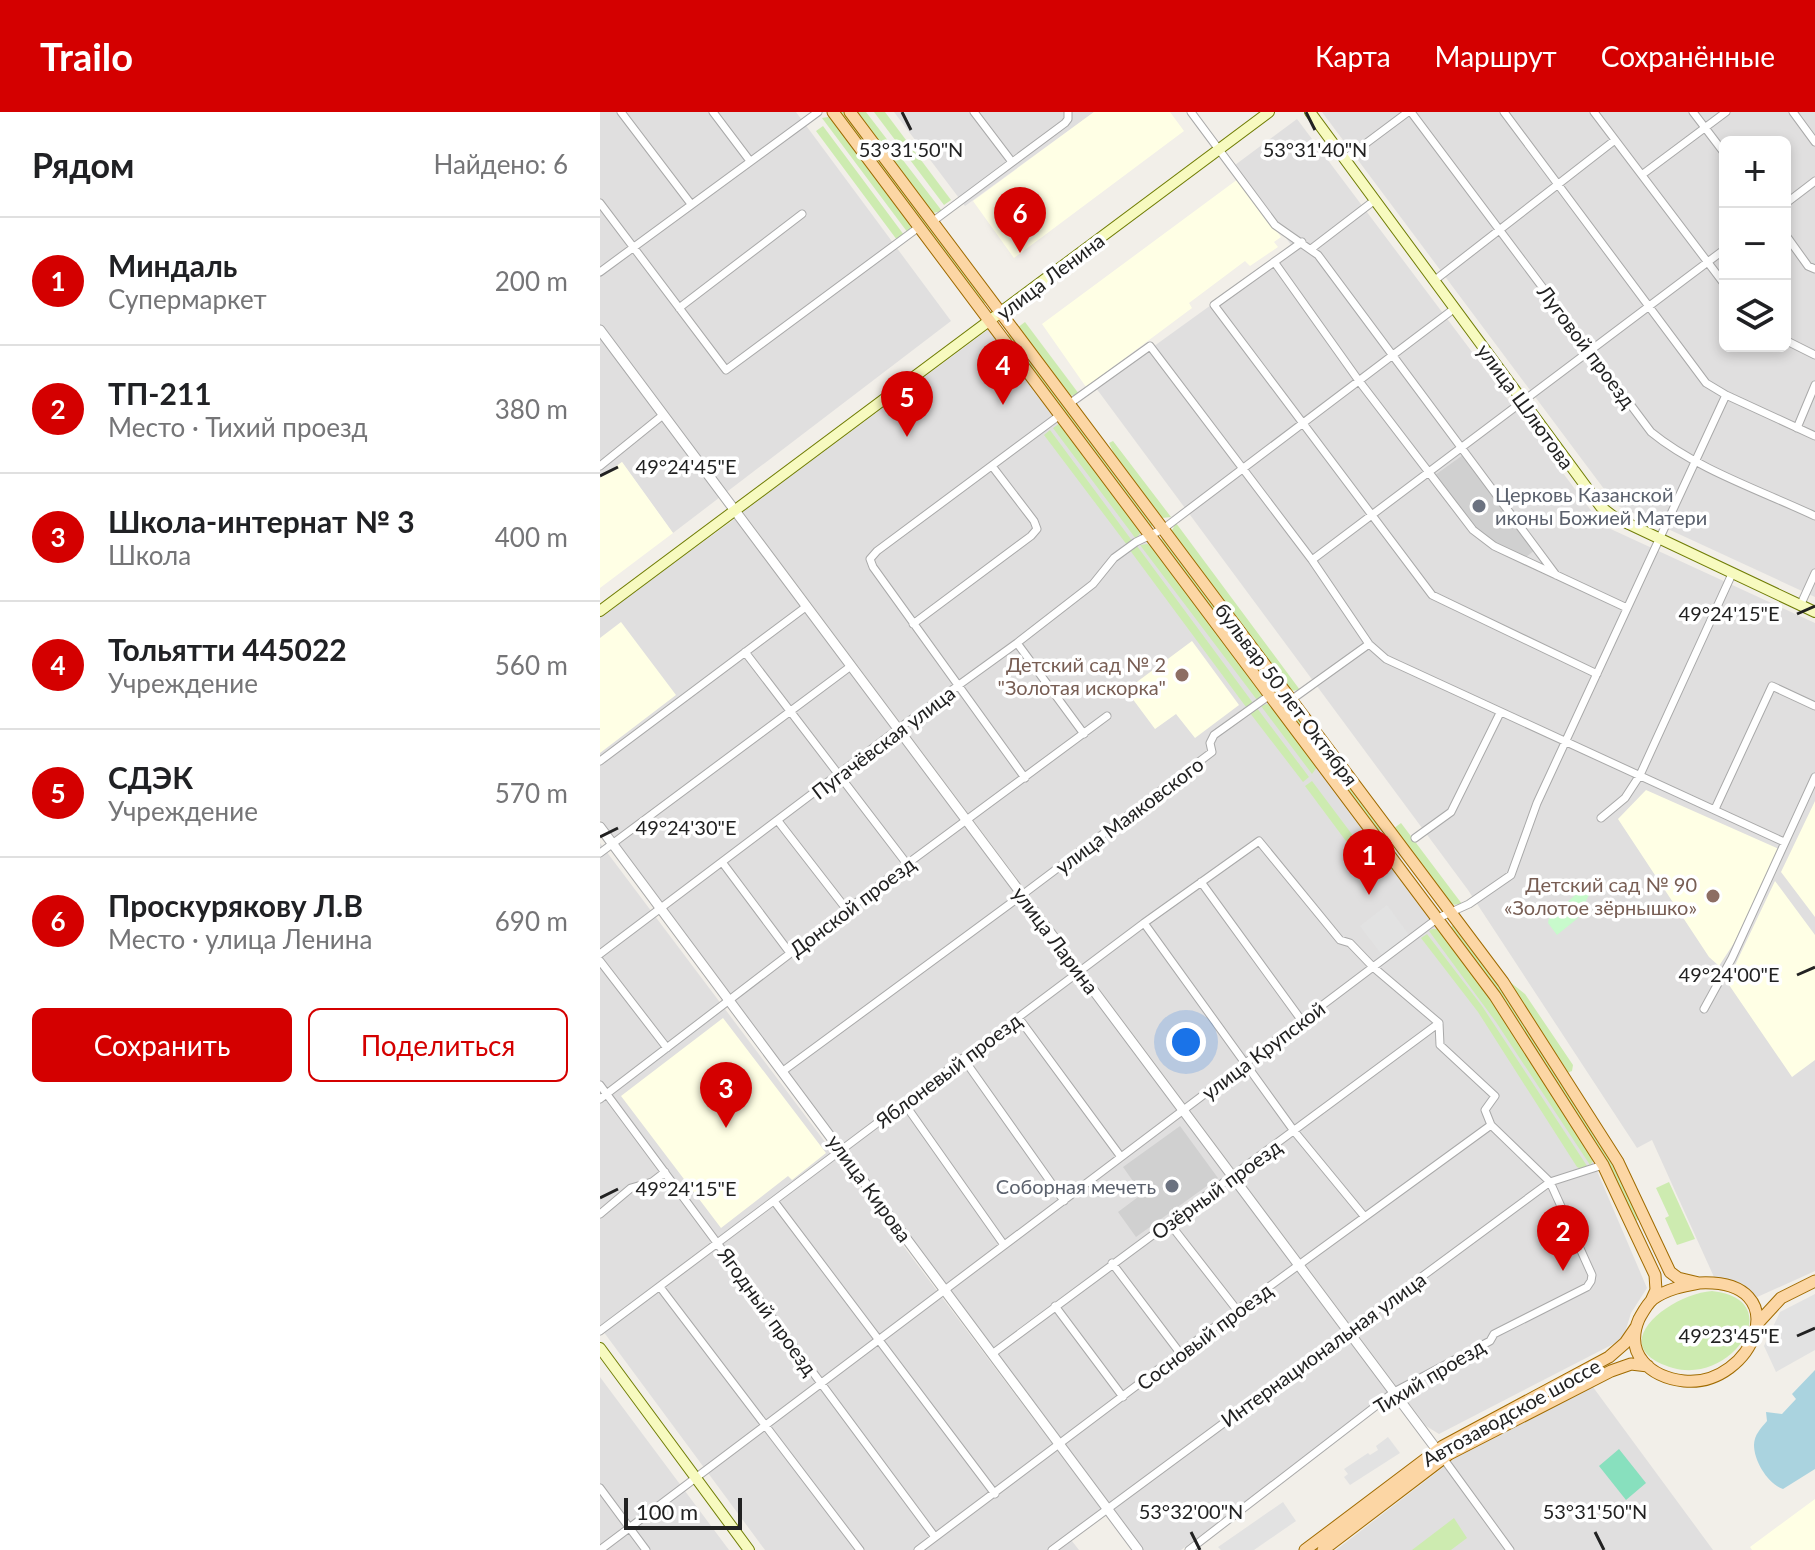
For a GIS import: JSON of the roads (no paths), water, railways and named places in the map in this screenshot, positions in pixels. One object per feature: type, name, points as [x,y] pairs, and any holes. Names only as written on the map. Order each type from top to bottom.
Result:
[{"type":"main road","name":"бульвар 50 лет Октября","points":[[833,112],[1495,996],[1603,1165],[1655,1275],[1656,1290],[1651,1301]]},
{"type":"main road","name":"бульвар 50 лет Октября","points":[[850,112],[1503,982],[1618,1162],[1670,1272],[1678,1278],[1699,1283]]},
{"type":"main road","name":"улица Ленина","points":[[600,611],[1269,112]]},
{"type":"main road","name":"улица Шлютова","points":[[1310,112],[1601,507],[1614,517],[1815,612]]},
{"type":"main road","points":[[1758,1323],[1781,1298],[1815,1281]]},
{"type":"main road","points":[[1699,1283],[1727,1285],[1750,1299],[1758,1314],[1753,1340],[1741,1357],[1713,1378],[1685,1381],[1661,1374],[1648,1366],[1635,1350],[1636,1327],[1651,1301],[1681,1286],[1699,1283]]},
{"type":"main road","points":[[1750,1299],[1781,1298]]},
{"type":"main road","name":"Автозаводское шоссе","points":[[1305,1550],[1440,1454],[1609,1357],[1625,1343],[1636,1327]]},
{"type":"main road","points":[[600,1348],[749,1550]]},
{"type":"main road","name":"Автозаводское шоссе","points":[[1323,1550],[1440,1454],[1611,1371],[1631,1364],[1648,1366]]},
{"type":"street","points":[[621,112],[691,204]]},
{"type":"street","points":[[713,112],[750,161]]},
{"type":"street","points":[[600,272],[818,112]]},
{"type":"street","points":[[974,112],[1012,162]]},
{"type":"street","points":[[932,222],[1065,123],[1068,112]]},
{"type":"street","points":[[1191,112],[1275,225],[1311,249],[1556,575]]},
{"type":"street","points":[[1345,159],[1409,112]]},
{"type":"street","name":"Луговой проезд","points":[[1409,112],[1651,432],[1695,460],[1815,516]]},
{"type":"street","points":[[1504,112],[1706,383],[1815,436]]},
{"type":"street","points":[[1594,112],[1721,280]]},
{"type":"street","points":[[1693,112],[1719,146]]},
{"type":"street","points":[[1643,174],[1726,112]]},
{"type":"street","points":[[1793,112],[1815,142]]},
{"type":"street","points":[[1435,280],[1615,140]]},
{"type":"street","points":[[1791,199],[1815,181]]},
{"type":"street","points":[[1311,249],[1375,200]]},
{"type":"street","points":[[600,203],[726,370],[919,227]]},
{"type":"street","points":[[679,308],[802,214]]},
{"type":"street","points":[[1302,242],[1214,305],[1432,595],[1597,674]]},
{"type":"street","points":[[1791,242],[1808,266],[1815,269]]},
{"type":"street","points":[[1312,560],[1719,253]]},
{"type":"street","points":[[1275,263],[1427,473],[1473,530],[1494,546],[1627,608]]},
{"type":"street","name":"Пугачёвская улица","points":[[600,954],[1017,643],[1093,584],[1114,558],[1136,542],[1163,529],[1455,308]]},
{"type":"street","name":"улица Ларина","points":[[600,330],[1510,1550]]},
{"type":"street","points":[[1791,343],[1815,355]]},
{"type":"street","points":[[1069,404],[1150,346],[1312,560],[1369,644],[1386,659],[1784,842]]},
{"type":"street","points":[[1797,428],[1815,385]]},
{"type":"street","name":"улица Крупской","points":[[600,1550],[1438,918],[1469,904],[1511,875],[1537,803],[1726,395]]},
{"type":"street","points":[[600,465],[663,415]]},
{"type":"street","points":[[1025,778],[913,624],[870,559],[1060,415]]},
{"type":"street","points":[[913,624],[1037,529],[992,466]]},
{"type":"street","points":[[1800,606],[1815,573]]},
{"type":"street","points":[[1601,818],[1625,798],[1640,775],[1732,574]]},
{"type":"street","points":[[600,761],[807,606]]},
{"type":"street","points":[[1017,643],[1084,734]]},
{"type":"street","points":[[1291,700],[1369,644]]},
{"type":"street","points":[[745,652],[907,864]]},
{"type":"street","points":[[600,853],[851,666]]},
{"type":"street","points":[[1715,809],[1772,686],[1815,706]]},
{"type":"street","name":"улица Маяковского","points":[[783,1071],[1212,752],[1210,743],[1214,735],[1270,695]]},
{"type":"street","points":[[1415,838],[1451,812],[1500,713]]},
{"type":"street","name":"Донской проезд","points":[[603,1096],[1107,716]]},
{"type":"street","points":[[1704,1009],[1732,958],[1815,777]]},
{"type":"street","points":[[778,821],[847,910]]},
{"type":"street","name":"улица Кирова","points":[[600,827],[1138,1550]]},
{"type":"street","name":"Яблоневый проезд","points":[[600,1331],[1079,971],[1259,841],[1340,940],[1350,943],[1373,967]]},
{"type":"street","points":[[722,862],[790,953]]},
{"type":"street","points":[[1201,882],[1302,1021]]},
{"type":"street","points":[[1144,923],[1294,1131],[1364,1216]]},
{"type":"street","points":[[600,961],[667,1048]]},
{"type":"street","points":[[1373,967],[1439,1023],[1440,1045],[1495,1096],[1485,1110],[1491,1125],[1550,1182]]},
{"type":"street","points":[[1018,1017],[1121,1157]]},
{"type":"street","name":"Озёрный проезд","points":[[992,1354],[1439,1023]]},
{"type":"street","points":[[963,1058],[1064,1201]]},
{"type":"street","name":"Ягодный проезд","points":[[600,1085],[603,1096],[665,1172],[935,1537]]},
{"type":"street","points":[[904,1103],[1004,1245]]},
{"type":"street","name":"Сосновый проезд","points":[[918,1550],[1237,1310],[1491,1125]]},
{"type":"street","name":"Интернациональная улица","points":[[1052,1550],[1550,1182],[1603,1165]]},
{"type":"street","points":[[600,1214],[631,1188],[652,1182],[665,1172]]},
{"type":"street","name":"Тихий проезд","points":[[1189,1550],[1394,1392],[1590,1284],[1592,1275],[1550,1182]]},
{"type":"street","points":[[774,1201],[995,1494]]},
{"type":"street","points":[[1170,1224],[1237,1310]]},
{"type":"street","points":[[1112,1263],[1180,1353]]},
{"type":"street","points":[[660,1287],[860,1550]]},
{"type":"street","points":[[1055,1306],[1123,1397]]},
{"type":"street","points":[[600,1488],[646,1550]]},
{"type":"water","points":[[1815,1370],[1815,1469],[1783,1489],[1767,1477],[1759,1465],[1755,1438],[1767,1421],[1766,1412],[1782,1414],[1796,1399],[1792,1394]]},
{"type":"place","name":"Проскурякову Л.В","points":[[1020,253]]},
{"type":"place","name":"Тольятти 445022","points":[[1003,405]]},
{"type":"place","name":"СДЭК","points":[[907,437]]},
{"type":"place","name":"Церковь Казанской иконы Божией Матери","points":[[1479,506]]},
{"type":"place","name":"Детский сад № 2 \"Золотая искорка\"","points":[[1182,675]]},
{"type":"place","name":"Миндаль","points":[[1369,895]]},
{"type":"place","name":"Детский сад № 90 «Золотое зёрнышко»","points":[[1713,896]]},
{"type":"place","name":"Школа-интернат № 3","points":[[726,1128]]},
{"type":"place","name":"Cоборная мечеть","points":[[1172,1186]]},
{"type":"place","name":"ТП-211","points":[[1563,1271]]}]
